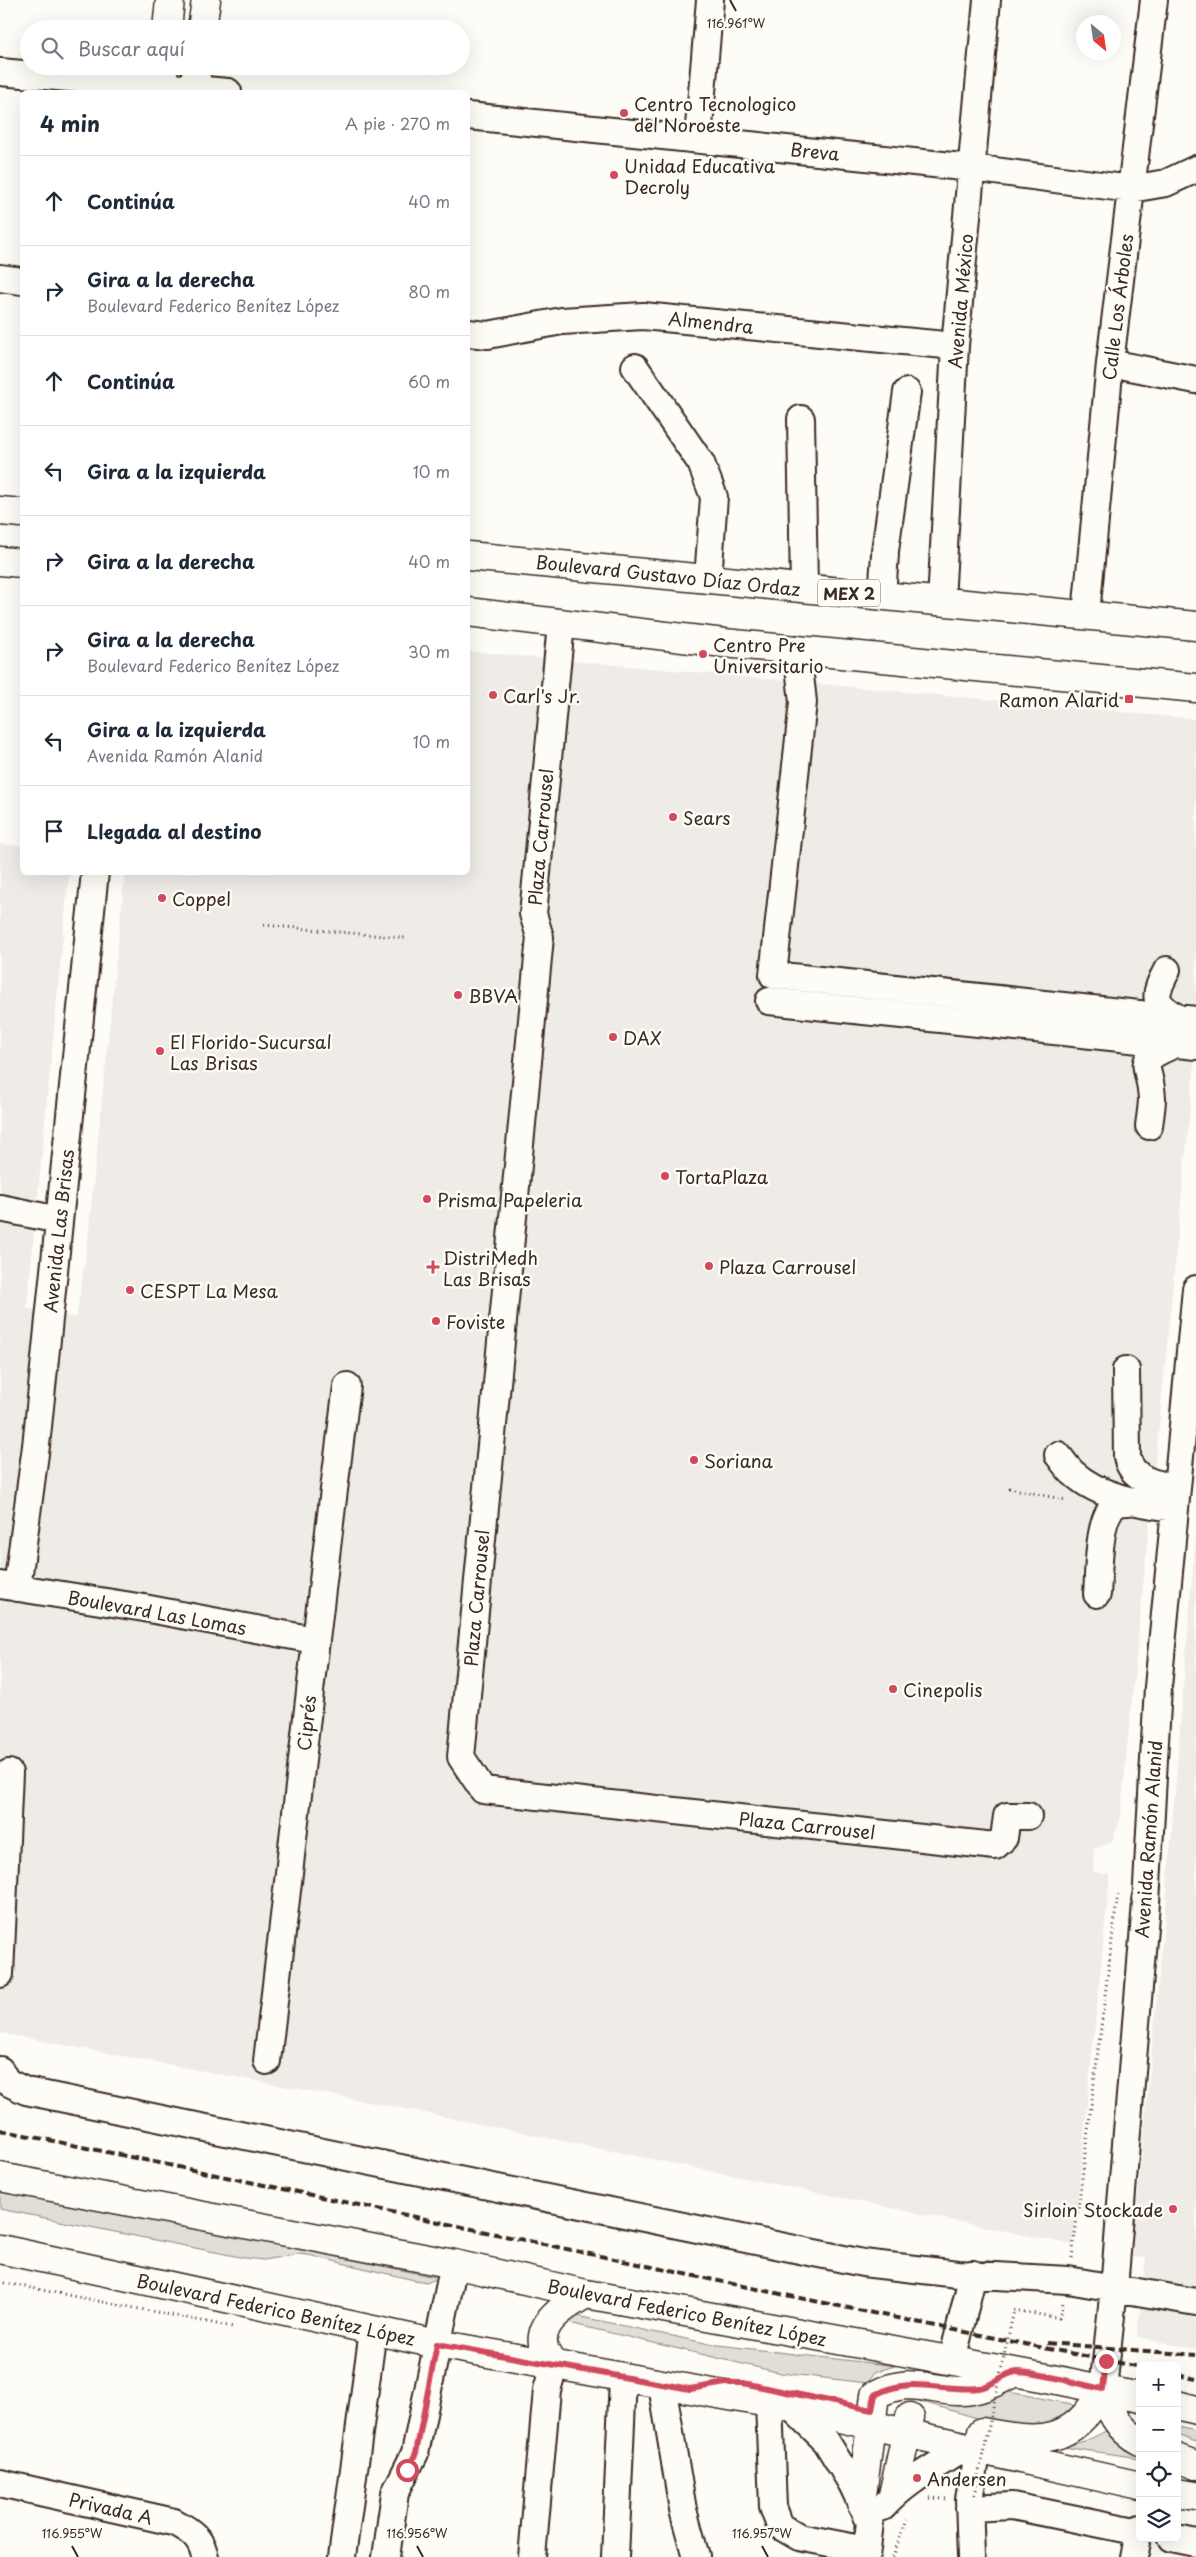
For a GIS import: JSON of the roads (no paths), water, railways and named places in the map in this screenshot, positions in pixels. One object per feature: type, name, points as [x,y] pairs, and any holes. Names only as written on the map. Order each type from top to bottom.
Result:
[{"type":"main road","points":[[169,20],[170,0]]},
{"type":"main road","points":[[203,20],[206,0]]},
{"type":"main road","points":[[0,511],[20,513]]},
{"type":"main road","name":"Boulevard Gustavo Díaz Ordaz","points":[[470,556],[1196,626]]},
{"type":"main road","points":[[0,561],[20,563]]},
{"type":"main road","points":[[470,612],[724,643],[1196,688]]},
{"type":"main road","name":"Boulevard Federico Benítez López","points":[[0,2177],[454,2264],[586,2294],[1015,2372],[1136,2396]]},
{"type":"main road","name":"Boulevard Federico Benítez López","points":[[0,2249],[437,2344],[780,2405],[871,2417],[908,2425],[972,2448],[1136,2485]]},
{"type":"main road","points":[[554,2366],[544,2350],[542,2335],[550,2321],[566,2306],[586,2294]]},
{"type":"main road","points":[[865,2513],[871,2417],[875,2395],[888,2388],[917,2384],[958,2391],[986,2388],[1015,2372]]},
{"type":"main road","points":[[690,2389],[726,2383],[743,2383],[871,2417]]},
{"type":"main road","points":[[893,2496],[908,2425],[1014,2438],[1051,2437],[1066,2432],[1080,2423],[1091,2411],[1103,2389]]},
{"type":"main road","points":[[1103,2389],[1111,2414],[1123,2429],[1136,2438]]},
{"type":"main road","points":[[1181,2406],[1196,2410]]},
{"type":"main road","points":[[1181,2459],[1196,2465]]},
{"type":"main road","points":[[1181,2494],[1196,2496]]},
{"type":"street","points":[[698,138],[710,0]]},
{"type":"street","name":"Avenida México","points":[[941,602],[955,346],[987,0]]},
{"type":"street","name":"Calle Los Árboles","points":[[1086,614],[1110,363],[1154,0]]},
{"type":"street","points":[[0,72],[20,73]]},
{"type":"street","points":[[49,75],[195,83],[221,90]]},
{"type":"street","name":"Breva","points":[[470,116],[698,138],[972,168],[1131,189],[1166,183],[1196,169]]},
{"type":"street","points":[[0,278],[20,281]]},
{"type":"street","name":"Almendra","points":[[470,332],[488,335],[562,321],[644,316],[955,346]]},
{"type":"street","points":[[1110,363],[1196,380]]},
{"type":"street","points":[[635,367],[701,463],[714,497],[708,579]]},
{"type":"street","points":[[882,596],[885,552],[907,392]]},
{"type":"street","points":[[801,419],[804,588]]},
{"type":"street","name":"Plaza Carrousel","points":[[561,624],[533,914],[540,936],[461,1757],[483,1790],[995,1846],[1004,1838],[1007,1816],[1028,1816]]},
{"type":"street","points":[[797,649],[803,702],[773,975],[1187,1019]]},
{"type":"street","name":"Avenida Las Brisas","points":[[8,1587],[36,1446],[95,875]]},
{"type":"street","points":[[1167,970],[1156,989],[1158,1003],[1163,1010],[1187,1019]]},
{"type":"street","points":[[769,1001],[1186,1045]]},
{"type":"street","points":[[1149,1126],[1152,1098],[1146,1074],[1147,1061],[1152,1054],[1186,1045]]},
{"type":"street","points":[[0,1208],[59,1220]]},
{"type":"street","name":"Avenida Ramón Alanid","points":[[1103,2389],[1114,2288],[1146,1903],[1158,1687],[1196,1289]]},
{"type":"street","points":[[1126,1370],[1127,1457],[1129,1467],[1136,1474],[1176,1497]]},
{"type":"street","name":"Ciprés","points":[[267,2061],[296,1825],[314,1640],[346,1386]]},
{"type":"street","points":[[1058,1455],[1072,1473],[1086,1482],[1129,1502]]},
{"type":"street","points":[[1097,1594],[1103,1525],[1111,1509],[1118,1503],[1176,1497]]},
{"type":"street","name":"Boulevard Las Lomas","points":[[8,1587],[144,1608],[314,1640]]},
{"type":"street","points":[[0,1974],[10,1773]]},
{"type":"street","points":[[0,2070],[7,2082],[26,2091],[863,2263],[973,2274],[1068,2280],[1196,2302]]},
{"type":"street","points":[[386,2557],[396,2493],[416,2453],[454,2264]]},
{"type":"street","points":[[952,2361],[973,2274]]},
{"type":"street","points":[[342,2557],[373,2331]]},
{"type":"street","points":[[532,2557],[547,2390],[554,2366]]},
{"type":"street","points":[[615,2557],[623,2378]]},
{"type":"street","points":[[662,2385],[683,2510],[696,2557]]},
{"type":"street","points":[[780,2405],[826,2441],[844,2468],[865,2513],[866,2554],[799,2537],[780,2526],[773,2507],[780,2405]]},
{"type":"street","points":[[865,2513],[972,2448]]},
{"type":"street","points":[[971,2557],[972,2448]]},
{"type":"street","name":"Privada A","points":[[0,2483],[174,2522],[193,2532],[202,2545],[205,2557]]},
{"type":"street","points":[[971,2501],[1012,2506],[1136,2530]]},
{"type":"street","points":[[1181,2540],[1196,2543]]},
{"type":"street","points":[[1134,2557],[1137,2542]]},
{"type":"railway","points":[[0,2130],[1136,2366]]},
{"type":"railway","points":[[1047,2343],[1196,2355]]},
{"type":"railway","points":[[1181,2376],[1196,2379]]},
{"type":"place","name":"Centro Tecnologico del Noroeste","points":[[624,113]]},
{"type":"place","name":"Unidad Educativa Decroly","points":[[614,175]]},
{"type":"place","name":"Centro Pre Universitario","points":[[703,654]]},
{"type":"place","name":"Carl's Jr.","points":[[493,695]]},
{"type":"place","name":"Ramon Alarid","points":[[1129,699]]},
{"type":"place","name":"Sears","points":[[673,817]]},
{"type":"place","name":"Coppel","points":[[162,898]]},
{"type":"place","name":"BBVA","points":[[458,995]]},
{"type":"place","name":"DAX","points":[[613,1037]]},
{"type":"place","name":"El Florido-Sucursal Las Brisas","points":[[160,1051]]},
{"type":"place","name":"TortaPlaza","points":[[665,1176]]},
{"type":"place","name":"Prisma Papeleria","points":[[427,1199]]},
{"type":"place","name":"Plaza Carrousel","points":[[709,1266]]},
{"type":"place","name":"DistriMedh Las Brisas","points":[[433,1267]]},
{"type":"place","name":"CESPT La Mesa","points":[[130,1290]]},
{"type":"place","name":"Foviste","points":[[436,1321]]},
{"type":"place","name":"Soriana","points":[[694,1460]]},
{"type":"place","name":"Cinepolis","points":[[893,1689]]},
{"type":"place","name":"Sirloin Stockade","points":[[1173,2209]]},
{"type":"place","name":"Andersen","points":[[917,2478]]}]
